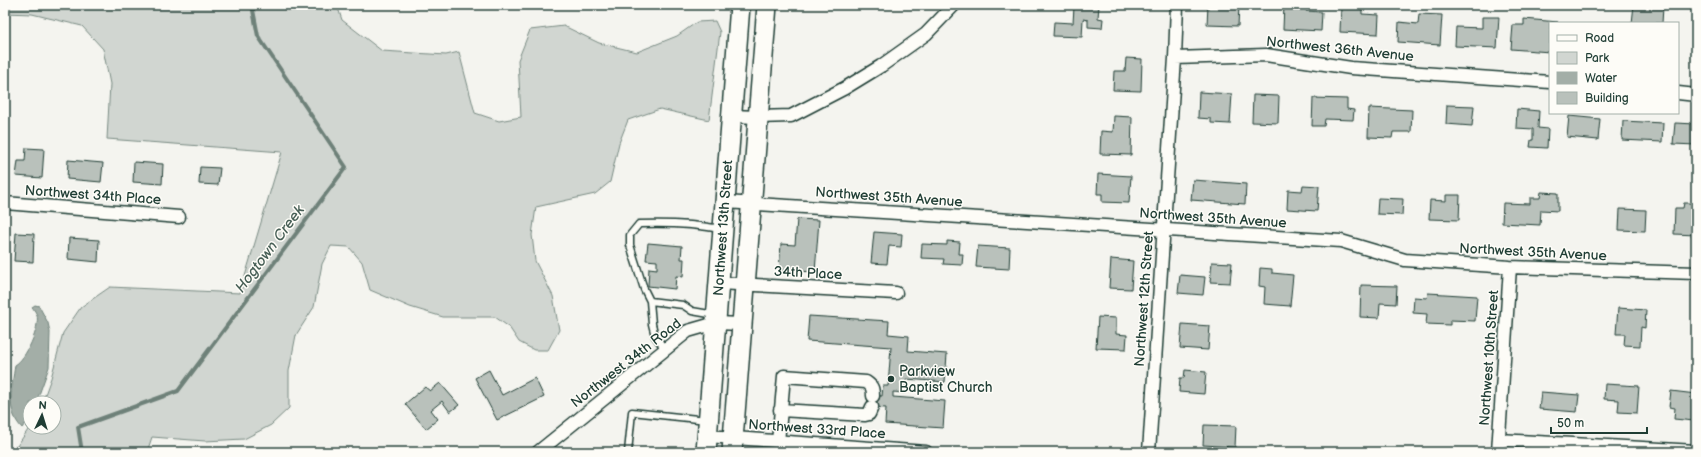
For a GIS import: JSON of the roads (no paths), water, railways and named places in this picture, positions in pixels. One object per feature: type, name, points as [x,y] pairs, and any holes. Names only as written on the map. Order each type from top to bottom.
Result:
[{"type":"main road","name":"Northwest 13th Street","points":[[707,436],[740,5]]},
{"type":"main road","name":"Northwest 13th Street","points":[[733,445],[767,5]]},
{"type":"street","points":[[731,116],[758,118],[791,116],[845,88],[881,66],[926,34],[954,5]]},
{"type":"street","name":"Northwest 12th Street","points":[[1149,452],[1175,58],[1176,5]]},
{"type":"street","name":"Northwest 36th Avenue","points":[[1175,58],[1266,55],[1351,68],[1549,82]]},
{"type":"street","points":[[1679,93],[1696,95]]},
{"type":"street","name":"Northwest 35th Avenue","points":[[725,202],[1342,241],[1405,260],[1510,267],[1696,273]]},
{"type":"street","name":"Northwest 34th Place","points":[[5,203],[179,217]]},
{"type":"street","name":"Northwest 10th Street","points":[[1498,452],[1510,267]]},
{"type":"street","name":"34th Place","points":[[719,282],[745,285],[896,293]]},
{"type":"street","name":"Northwest 34th Road","points":[[538,452],[688,331],[716,319],[742,324]]},
{"type":"street","points":[[778,442],[780,410],[784,376],[866,382],[871,385],[873,389],[869,414],[865,415],[780,410]]},
{"type":"street","name":"Northwest 33rd Place","points":[[707,436],[733,445],[778,442],[926,452]]},
{"type":"street","points":[[1499,440],[1696,451]]},
{"type":"lane","points":[[665,349],[655,336],[652,324],[650,301],[644,289],[630,245],[630,235],[639,224],[657,223],[708,227],[723,230]]},
{"type":"lane","points":[[650,301],[683,305],[692,311],[716,319]]},
{"type":"lane","points":[[628,452],[632,412],[707,436]]},
{"type":"water","points":[[35,305],[39,306],[48,323],[50,332],[49,367],[39,395],[22,395],[22,428],[13,414],[11,390],[15,365],[28,350],[34,335],[37,315],[32,307]]},
{"type":"waterway","name":"Hogtown Creek","points":[[82,452],[78,427],[178,391],[346,167],[258,36],[252,5]]},
{"type":"place","name":"Parkview Baptist Church","points":[[891,379]]}]
